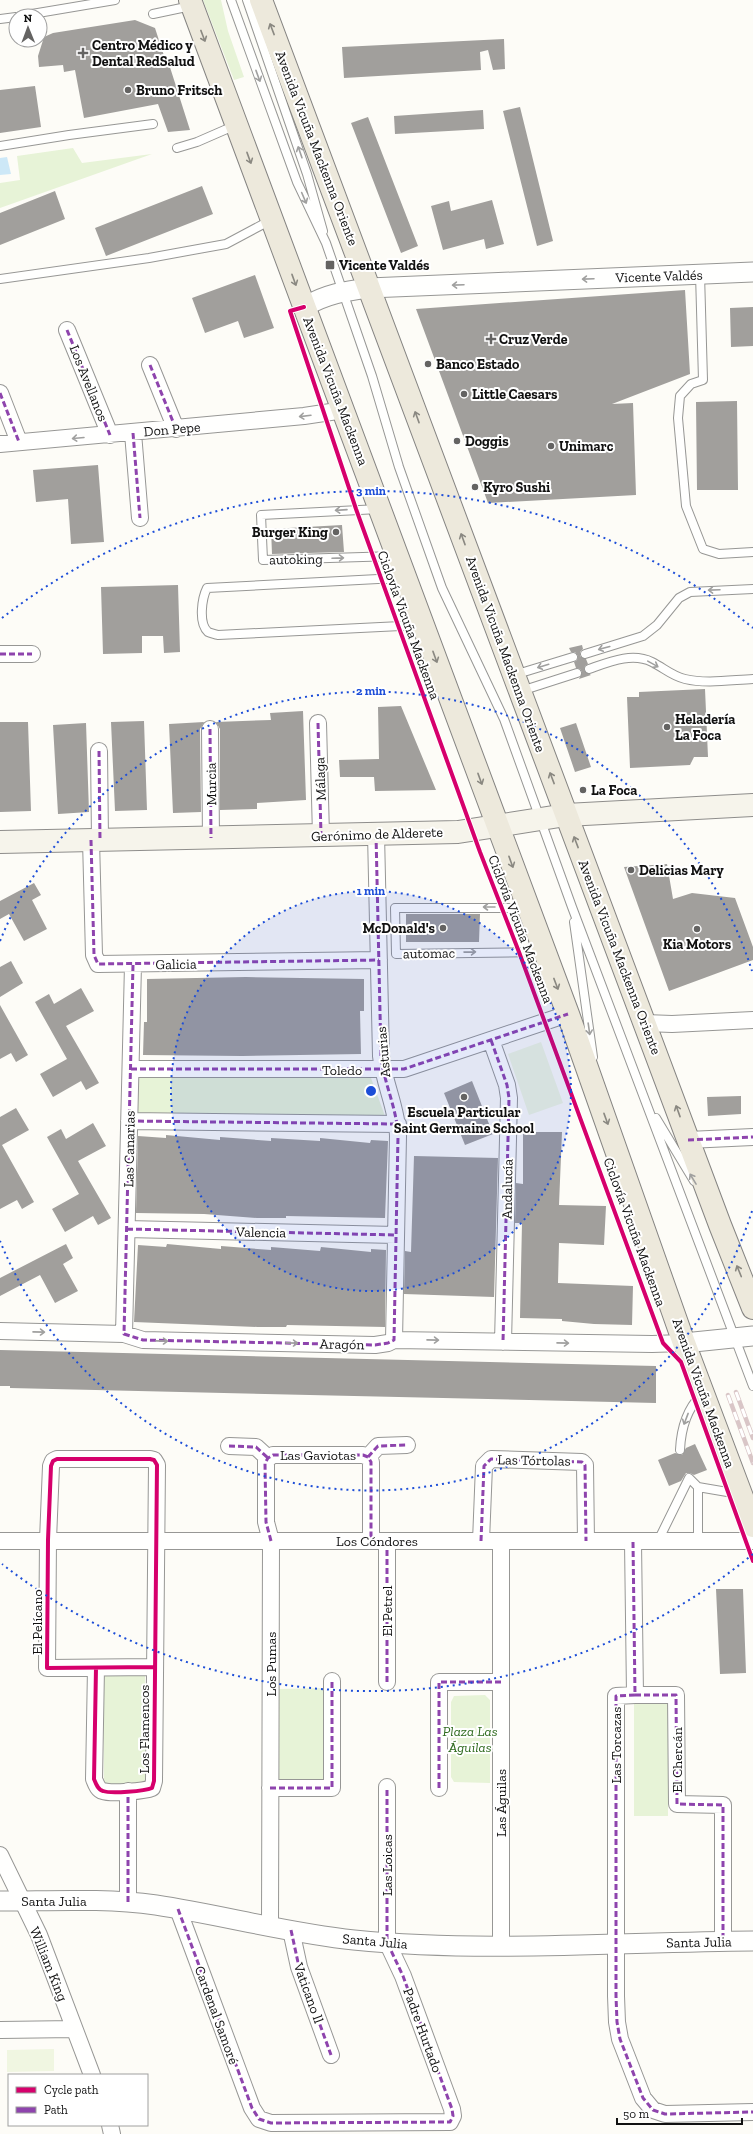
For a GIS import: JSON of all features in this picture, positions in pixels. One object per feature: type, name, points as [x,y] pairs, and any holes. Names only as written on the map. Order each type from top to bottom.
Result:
[{"type":"main road","name":"Avenida Vicuña Mackenna Oriente","points":[[261,0],[688,1140],[753,1308]]},
{"type":"main road","name":"Avenida Vicuña Mackenna","points":[[191,3],[568,1014],[684,1342],[753,1526]]},
{"type":"main road","name":"Gerónimo de Alderete","points":[[0,842],[458,832],[539,818],[566,815],[753,805]]},
{"type":"street","name":"Vicente Valdés","points":[[304,307],[326,295],[342,291],[369,288],[753,272]]},
{"type":"street","name":"Los Avellanos","points":[[67,330],[110,435]]},
{"type":"street","points":[[150,365],[176,429]]},
{"type":"street","points":[[0,393],[20,442]]},
{"type":"street","name":"Don Pepe","points":[[0,444],[176,429],[304,416],[344,410]]},
{"type":"street","points":[[133,433],[140,518]]},
{"type":"street","points":[[0,654],[32,654]]},
{"type":"street","name":"Málaga","points":[[318,723],[321,835]]},
{"type":"street","name":"Murcia","points":[[210,729],[211,838]]},
{"type":"street","points":[[96,840],[99,751]]},
{"type":"street","name":"Asturias","points":[[376,834],[382,1070],[398,1124],[394,1340]]},
{"type":"street","name":"Galicia","points":[[96,840],[94,958],[102,965],[379,960]]},
{"type":"street","name":"Las Canarias","points":[[124,1334],[133,965]]},
{"type":"street","name":"Toledo","points":[[131,1069],[382,1070],[413,1066],[568,1014]]},
{"type":"street","points":[[645,1023],[672,1024],[753,1020]]},
{"type":"street","name":"Andalucía","points":[[491,1040],[507,1085],[509,1098],[504,1342]]},
{"type":"street","points":[[130,1121],[398,1124]]},
{"type":"street","points":[[688,1140],[753,1137]]},
{"type":"street","name":"Valencia","points":[[127,1229],[396,1235]]},
{"type":"street","name":"Aragón","points":[[0,1331],[124,1334],[137,1339],[151,1340],[375,1345],[388,1343],[394,1340],[504,1342],[684,1342]]},
{"type":"street","points":[[684,1342],[744,1337]]},
{"type":"street","points":[[368,1457],[374,1448],[380,1445],[407,1445]]},
{"type":"street","points":[[229,1446],[256,1447],[268,1458]]},
{"type":"street","name":"Las Gaviotas","points":[[271,1541],[266,1522],[265,1463],[268,1458],[273,1455],[363,1454],[368,1457],[370,1462],[371,1541]]},
{"type":"street","name":"Los Flamencos","points":[[48,1540],[51,1466],[53,1461],[57,1459],[154,1460],[157,1465],[158,1541],[154,1781],[152,1788],[145,1791],[103,1792],[97,1787],[94,1779],[96,1668]]},
{"type":"street","name":"Las Tórtolas","points":[[481,1541],[484,1466],[491,1459],[582,1462],[585,1465],[586,1541]]},
{"type":"street","name":"Los Cóndores","points":[[0,1540],[753,1541]]},
{"type":"street","name":"El Pelícano","points":[[48,1540],[47,1668],[155,1667]]},
{"type":"street","name":"Los Pumas","points":[[270,1926],[271,1541]]},
{"type":"street","name":"El Petrel","points":[[387,1541],[387,1682]]},
{"type":"street","name":"Las Águilas","points":[[501,1541],[501,1945]]},
{"type":"street","name":"Las Torcazas","points":[[616,1943],[616,1696],[635,1695],[633,1542]]},
{"type":"street","points":[[270,1788],[332,1788],[332,1682]]},
{"type":"street","points":[[439,1788],[439,1682],[501,1682]]},
{"type":"street","name":"El Chercán","points":[[635,1695],[676,1695],[677,1804],[723,1805],[723,1941]]},
{"type":"street","name":"Las Loicas","points":[[387,1788],[387,1942]]},
{"type":"street","name":"Los Flamencos","points":[[128,1791],[128,1902]]},
{"type":"street","name":"William King","points":[[0,1855],[39,1935],[92,2074]]},
{"type":"street","name":"Santa Julia","points":[[0,1901],[128,1902],[178,1909],[354,1940],[433,1945],[753,1940]]},
{"type":"street","name":"Cardenal Samoré","points":[[178,1909],[252,2108],[259,2119],[271,2123],[446,2123],[452,2119]]},
{"type":"street","name":"Vaticano ll","points":[[291,1930],[299,1967],[331,2055]]},
{"type":"street","name":"Padre Hurtado","points":[[387,1942],[403,1976],[452,2109],[452,2119]]},
{"type":"street","points":[[616,1943],[618,2030],[645,2103],[653,2110],[665,2114],[753,2112]]},
{"type":"street","points":[[0,2030],[74,2029]]},
{"type":"lane","points":[[48,11],[115,0]]},
{"type":"lane","points":[[231,0],[297,182],[326,243]]},
{"type":"lane","points":[[247,0],[315,198],[326,243],[372,376],[399,467],[442,588],[495,698],[644,1098],[744,1337],[753,1386]]},
{"type":"lane","points":[[153,14],[191,3]]},
{"type":"lane","points":[[0,146],[69,134],[153,124]]},
{"type":"lane","points":[[177,148],[197,142],[237,124]]},
{"type":"lane","points":[[0,278],[150,258],[226,244],[272,220]]},
{"type":"lane","points":[[700,274],[703,380],[690,384],[680,396],[678,418],[682,483],[686,506],[703,549],[720,554],[753,552]]},
{"type":"lane","name":"autoking","points":[[380,509],[261,515],[263,560],[397,556]]},
{"type":"lane","points":[[406,579],[378,579],[207,588],[202,597],[203,624],[209,632],[218,635],[423,625]]},
{"type":"lane","points":[[585,654],[643,636],[657,625],[674,603],[684,595],[697,591],[753,589]]},
{"type":"lane","points":[[517,683],[572,657]]},
{"type":"lane","points":[[589,669],[619,659],[636,658],[652,662],[675,677],[691,681],[753,679]]},
{"type":"lane","points":[[517,683],[577,673]]},
{"type":"lane","name":"automac","points":[[528,908],[395,908],[396,954],[544,952]]},
{"type":"lane","points":[[572,908],[598,1097]]},
{"type":"lane","points":[[644,1098],[720,1225]]},
{"type":"lane","points":[[680,1450],[684,1423],[696,1401],[703,1393]]},
{"type":"lane","points":[[658,1541],[689,1478],[698,1487],[741,1495]]},
{"type":"lane","points":[[698,1487],[698,1542]]},
{"type":"green space","points":[[203,0],[221,0],[228,31],[244,77],[234,80]]},
{"type":"green space","points":[[73,148],[82,163],[152,154],[0,208],[0,183],[20,180],[17,156]]},
{"type":"green space","points":[[541,1042],[563,1103],[529,1115],[508,1054]]},
{"type":"green space","points":[[137,1076],[371,1078],[385,1116],[135,1115]]},
{"type":"green space","points":[[103,1670],[145,1670],[146,1786],[104,1786]]},
{"type":"green space","points":[[326,1688],[326,1784],[277,1784],[278,1689]]},
{"type":"green space","name":"Plaza Las Águilas","points":[[485,1695],[490,1700],[490,1783],[454,1782],[451,1777],[451,1702],[454,1696]]},
{"type":"green space","points":[[634,1703],[668,1703],[668,1816],[634,1816]]},
{"type":"green space","points":[[54,2049],[54,2071],[7,2072],[7,2050]]},
{"type":"water","points":[[7,157],[11,174],[0,175],[0,158]]},
{"type":"building","points":[[135,20],[155,28],[166,62],[168,61],[190,130],[168,132],[158,104],[84,118],[75,70],[64,72],[63,65],[39,67],[38,56],[41,48],[48,48],[48,35],[53,33]]},
{"type":"building","points":[[504,39],[505,69],[493,70],[488,50],[480,52],[481,70],[344,78],[342,47]]},
{"type":"building","points":[[35,86],[41,127],[0,133],[0,90]]},
{"type":"building","points":[[520,107],[553,241],[537,246],[503,111]]},
{"type":"building","points":[[483,110],[484,129],[395,134],[394,116]]},
{"type":"building","points":[[368,117],[418,246],[401,253],[351,123]]},
{"type":"building","points":[[202,186],[213,214],[106,256],[95,228]]},
{"type":"building","points":[[55,191],[65,219],[0,245],[0,213]]},
{"type":"building","points":[[492,200],[504,244],[486,249],[484,239],[443,250],[431,206],[449,201],[451,211]]},
{"type":"building","points":[[255,275],[274,328],[244,338],[238,321],[205,333],[192,298]]},
{"type":"building","name":"Unimarc","points":[[685,290],[690,374],[612,404],[633,403],[636,495],[488,503],[416,309]]},
{"type":"building","points":[[753,307],[753,346],[731,347],[730,308]]},
{"type":"building","points":[[737,401],[738,490],[697,490],[696,402]]},
{"type":"building","points":[[98,465],[104,542],[71,544],[68,499],[36,502],[33,470]]},
{"type":"building","points":[[342,525],[344,552],[272,554],[271,529]]},
{"type":"building","points":[[178,585],[180,652],[164,653],[163,636],[142,636],[142,653],[103,654],[101,587]]},
{"type":"building","points":[[582,645],[583,649],[580,652],[580,656],[586,659],[588,664],[585,666],[584,670],[591,675],[579,679],[582,672],[580,669],[576,668],[574,662],[577,660],[578,656],[575,652],[571,652],[569,648]]},
{"type":"building","name":"Heladería La Foca","points":[[705,689],[708,757],[694,757],[690,765],[630,768],[627,697],[639,697],[639,692]]},
{"type":"building","points":[[401,706],[436,790],[375,791],[374,777],[340,777],[339,760],[379,759],[378,707]]},
{"type":"building","points":[[303,711],[306,800],[257,803],[257,809],[220,810],[220,729],[216,722],[271,720],[270,713]]},
{"type":"building","points":[[144,721],[147,810],[115,811],[111,722]]},
{"type":"building","points":[[0,722],[28,722],[31,811],[0,812]]},
{"type":"building","points":[[204,722],[200,729],[201,812],[173,813],[169,724]]},
{"type":"building","points":[[86,723],[89,812],[58,814],[53,725]]},
{"type":"building","points":[[576,723],[591,767],[575,772],[560,728]]},
{"type":"building","name":"Kia Motors","points":[[667,864],[673,899],[692,893],[735,898],[753,947],[753,960],[669,991],[624,867]]},
{"type":"building","points":[[34,883],[41,895],[32,900],[47,929],[24,941],[9,914],[0,919],[0,901]]},
{"type":"building","name":"McDonald's","points":[[406,914],[480,914],[479,942],[406,942]]},
{"type":"building","points":[[11,961],[23,983],[0,997],[0,967]]},
{"type":"building","points":[[246,977],[364,979],[364,1011],[360,1011],[361,1054],[242,1056],[143,1055],[144,1022],[147,1022],[147,979]]},
{"type":"building","points":[[81,988],[94,1011],[66,1026],[99,1083],[86,1090],[81,1081],[53,1097],[40,1074],[67,1059],[35,1002],[49,994],[54,1004]]},
{"type":"building","points":[[0,1005],[28,1055],[16,1062],[11,1053],[0,1059]]},
{"type":"building","points":[[472,1081],[493,1134],[465,1145],[444,1093]]},
{"type":"building","points":[[741,1096],[741,1114],[708,1116],[707,1097]]},
{"type":"building","points":[[16,1108],[29,1130],[2,1145],[34,1202],[22,1209],[17,1200],[0,1209],[0,1117]]},
{"type":"building","points":[[93,1123],[106,1146],[78,1161],[111,1218],[98,1225],[93,1216],[65,1232],[52,1209],[79,1194],[47,1137],[61,1129],[66,1139]]},
{"type":"building","points":[[523,1132],[562,1132],[559,1205],[606,1206],[604,1245],[559,1243],[558,1283],[633,1286],[632,1325],[594,1324],[562,1321],[562,1319],[520,1318],[522,1223],[515,1223],[516,1183],[523,1184]]},
{"type":"building","points":[[166,1135],[220,1140],[220,1137],[271,1141],[271,1138],[320,1141],[320,1138],[370,1143],[371,1140],[388,1141],[385,1218],[286,1216],[286,1218],[257,1218],[204,1214],[136,1213],[138,1136],[166,1138]]},
{"type":"building","points":[[414,1156],[498,1158],[494,1297],[404,1294],[405,1251],[411,1252]]},
{"type":"building","points":[[66,1244],[73,1258],[63,1264],[78,1291],[55,1303],[40,1275],[0,1296],[0,1278]]},
{"type":"building","points":[[167,1244],[221,1249],[221,1246],[271,1250],[271,1247],[320,1251],[321,1247],[371,1252],[371,1249],[386,1250],[385,1327],[287,1325],[286,1327],[258,1327],[134,1322],[138,1245],[166,1247]]},
{"type":"building","points":[[0,1350],[656,1366],[656,1403],[10,1388],[10,1386],[0,1386]]},
{"type":"building","points":[[695,1444],[707,1470],[694,1475],[686,1473],[681,1481],[669,1486],[658,1460],[675,1453],[682,1455],[686,1448]]},
{"type":"building","points":[[716,1589],[743,1589],[746,1673],[720,1674]]},
{"type":"railway","points":[[736,1392],[753,1438]]},
{"type":"railway","points":[[728,1395],[753,1463]]},
{"type":"marked path","points":[[67,330],[110,435]]},
{"type":"marked path","points":[[150,365],[176,429]]},
{"type":"marked path","points":[[0,393],[19,442]]},
{"type":"marked path","points":[[133,433],[140,518]]},
{"type":"marked path","points":[[0,654],[32,654]]},
{"type":"marked path","points":[[318,723],[321,835]]},
{"type":"marked path","points":[[210,729],[211,838]]},
{"type":"marked path","points":[[99,751],[100,840]]},
{"type":"marked path","points":[[133,965],[124,1334],[143,1340],[375,1345],[388,1343],[394,1340],[398,1136],[395,1116],[381,1056],[376,834]]},
{"type":"marked path","points":[[91,840],[94,955],[98,964],[379,960]]},
{"type":"marked path","points":[[131,1069],[404,1069],[568,1014]]},
{"type":"marked path","points":[[491,1040],[507,1085],[509,1098],[503,1342]]},
{"type":"marked path","points":[[129,1121],[398,1124]]},
{"type":"marked path","points":[[688,1140],[753,1137]]},
{"type":"marked path","points":[[127,1229],[396,1235]]},
{"type":"marked path","points":[[368,1457],[378,1446],[407,1445]]},
{"type":"marked path","points":[[229,1446],[256,1447],[268,1458]]},
{"type":"marked path","points":[[271,1541],[266,1522],[265,1463],[268,1458],[273,1455],[363,1455],[368,1457],[371,1462],[371,1541]]},
{"type":"marked path","points":[[481,1541],[484,1466],[491,1459],[582,1462],[585,1465],[586,1541]]},
{"type":"marked path","points":[[387,1541],[387,1682]]},
{"type":"marked path","points":[[633,1542],[635,1695],[616,1696],[616,1996],[617,2022],[620,2039],[643,2098],[653,2110],[665,2114],[753,2112]]},
{"type":"marked path","points":[[270,1788],[332,1788],[332,1681]]},
{"type":"marked path","points":[[439,1788],[439,1682],[501,1682]]},
{"type":"marked path","points":[[635,1695],[676,1695],[677,1804],[723,1805],[723,1941]]},
{"type":"marked path","points":[[178,1909],[252,2108],[259,2119],[271,2123],[450,2122],[453,2116],[452,2109],[403,1976],[387,1942],[387,1787]]},
{"type":"marked path","points":[[128,1791],[128,1902]]},
{"type":"marked path","points":[[291,1930],[299,1967],[331,2055]]},
{"type":"cycle path","name":"Ciclovía Vicuña Mackenna","points":[[304,307],[290,311],[356,509],[480,852],[519,952],[663,1343],[681,1362],[753,1561]]},
{"type":"cycle path","points":[[96,1668],[94,1779],[96,1785],[101,1790],[107,1792],[136,1791],[152,1788],[154,1781],[157,1465],[154,1460],[150,1459],[57,1459],[53,1461],[51,1466],[48,1540],[47,1668],[155,1667]]},
{"type":"place","name":"Centro Médico y Dental RedSalud","points":[[83,53]]},
{"type":"place","name":"Bruno Fritsch","points":[[128,90]]},
{"type":"place","name":"Vicente Valdés","points":[[330,265]]},
{"type":"place","name":"Cruz Verde","points":[[491,339]]},
{"type":"place","name":"Banco Estado","points":[[428,364]]},
{"type":"place","name":"Little Caesars","points":[[464,394]]},
{"type":"place","name":"Doggis","points":[[457,441]]},
{"type":"place","name":"Unimarc","points":[[551,446]]},
{"type":"place","name":"Kyro Sushi","points":[[475,487]]},
{"type":"place","name":"Burger King","points":[[336,532]]},
{"type":"place","name":"Heladería La Foca","points":[[667,727]]},
{"type":"place","name":"La Foca","points":[[583,790]]},
{"type":"place","name":"Delicias Mary","points":[[631,870]]},
{"type":"place","name":"McDonald's","points":[[443,928]]},
{"type":"place","name":"Kia Motors","points":[[697,929]]},
{"type":"place","name":"Escuela Particular Saint Germaine School","points":[[464,1097]]}]
